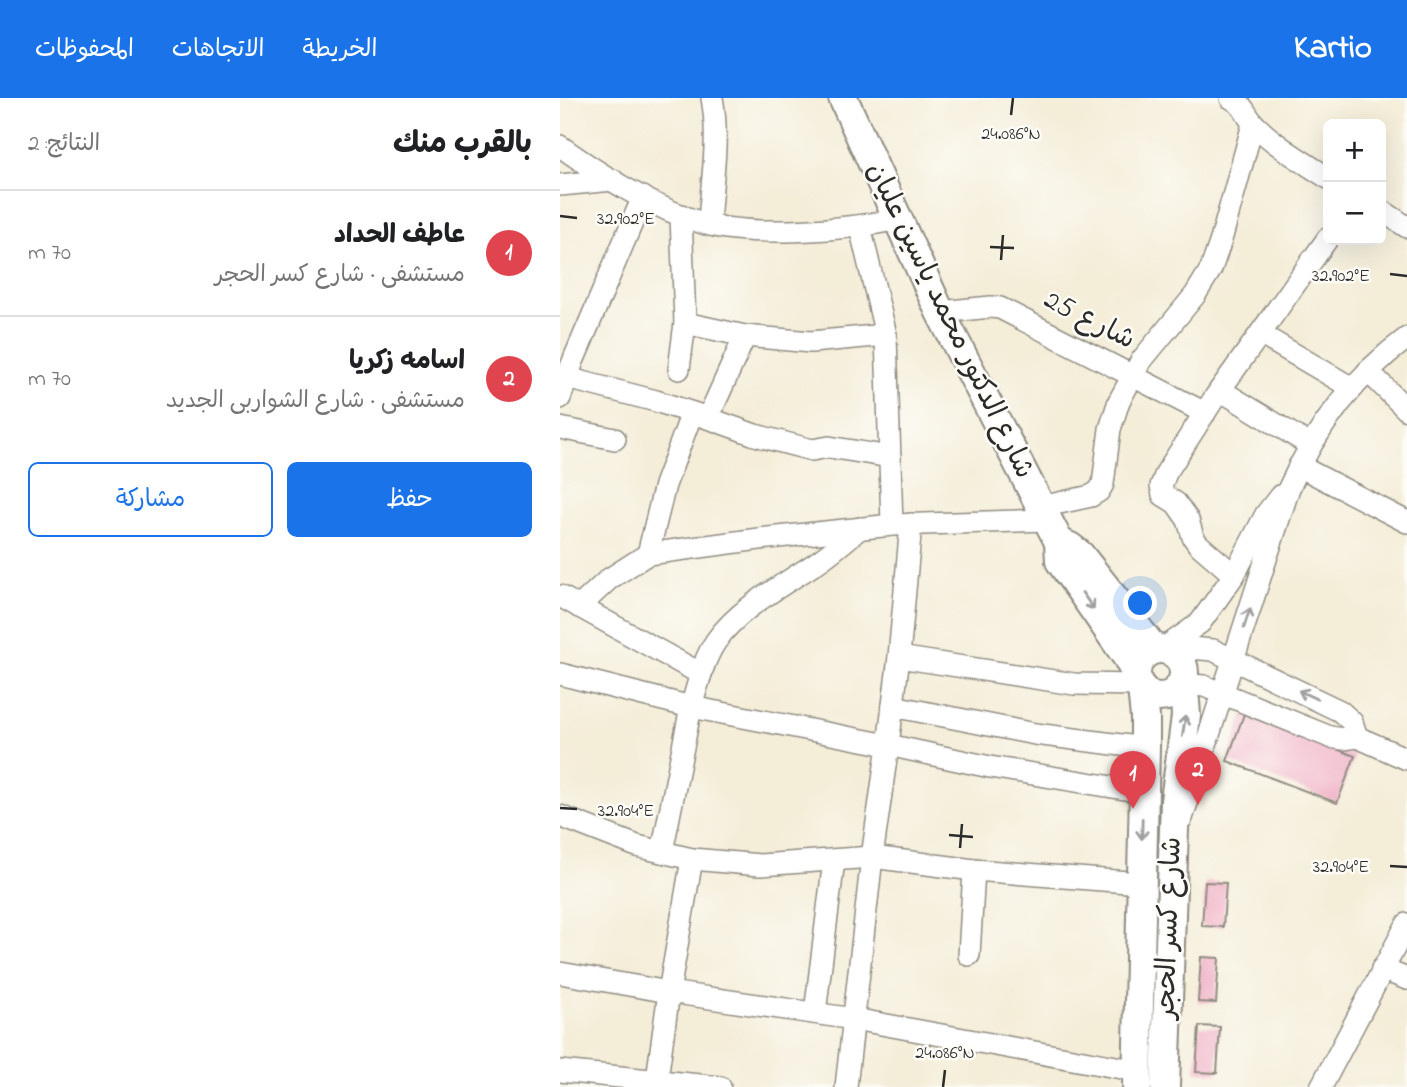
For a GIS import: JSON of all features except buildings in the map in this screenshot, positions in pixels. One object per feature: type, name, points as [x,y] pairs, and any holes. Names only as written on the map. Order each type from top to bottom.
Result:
[{"type":"main road","name":"شارع الدكتور محمد ياسين عليان","points":[[843,98],[940,312],[1049,523],[1060,561],[1127,657],[1139,682]]},
{"type":"main road","name":"شارع الدكتور محمد ياسين عليان","points":[[1049,523],[1164,651]]},
{"type":"main road","points":[[1164,651],[1182,664],[1180,685],[1174,692],[1160,696],[1147,693],[1139,682],[1141,659],[1164,651]]},
{"type":"main road","name":"شارع كسر الحجر","points":[[1138,1079],[1145,748],[1145,718],[1139,682]]},
{"type":"main road","name":"شارع كسر الحجر","points":[[1165,1087],[1176,774],[1186,716],[1180,685]]},
{"type":"street","points":[[709,225],[715,152],[712,98]]},
{"type":"street","points":[[1238,100],[1254,124],[1323,174]]},
{"type":"street","points":[[569,601],[648,554],[901,524],[1049,523],[1099,491],[1103,484],[1107,444],[1114,415],[1132,375],[1195,295],[1211,269],[1254,124]]},
{"type":"street","points":[[560,146],[643,197],[709,225],[757,230],[860,227],[898,219]]},
{"type":"street","points":[[560,185],[613,180]]},
{"type":"street","points":[[643,197],[565,373],[755,435],[812,450],[829,447],[890,457]]},
{"type":"street","points":[[1386,213],[1407,227]]},
{"type":"street","points":[[679,369],[685,323],[681,215]]},
{"type":"street","points":[[846,1087],[872,857],[899,657],[901,524],[890,457],[886,335],[860,227]]},
{"type":"street","points":[[1234,575],[1198,544],[1188,520],[1176,503],[1163,495],[1161,486],[1166,473],[1220,390],[1324,245]]},
{"type":"street","name":"شارع 25","points":[[940,312],[1000,308],[1205,413]]},
{"type":"street","points":[[685,323],[745,336],[820,342],[886,335]]},
{"type":"street","points":[[1260,334],[1352,388]]},
{"type":"street","points":[[648,554],[665,485],[700,415],[745,336]]},
{"type":"street","points":[[1173,846],[1289,488],[1299,466],[1310,445],[1352,388],[1407,338]]},
{"type":"street","points":[[1368,371],[1407,410]]},
{"type":"street","points":[[1220,390],[1310,445]]},
{"type":"street","points":[[560,428],[615,439]]},
{"type":"street","points":[[1299,466],[1407,522]]},
{"type":"street","points":[[1164,651],[1200,623],[1234,575],[1266,514],[1289,488]]},
{"type":"street","points":[[662,852],[691,707],[701,674],[716,642],[727,628],[777,588],[841,545],[860,528]]},
{"type":"street","points":[[569,601],[701,674]]},
{"type":"street","points":[[1164,651],[1199,648],[1213,650],[1340,711],[1352,722],[1357,737]]},
{"type":"street","points":[[899,657],[1074,684],[1139,682]]},
{"type":"street","points":[[560,674],[691,707],[990,767],[1143,792]]},
{"type":"street","points":[[1180,685],[1203,686],[1330,737],[1357,737],[1407,759]]},
{"type":"street","points":[[893,706],[1035,734],[1145,748]]},
{"type":"street","points":[[560,816],[637,846],[692,859],[761,864],[872,857],[974,870],[1141,883]]},
{"type":"street","points":[[647,1082],[669,992],[692,859]]},
{"type":"street","points":[[815,1013],[834,860]]},
{"type":"street","points":[[969,955],[974,870]]},
{"type":"street","points":[[1321,1087],[1407,924]]},
{"type":"street","points":[[1382,969],[1407,979]]},
{"type":"street","points":[[560,973],[854,1019],[1138,1079]]},
{"type":"street","points":[[564,1077],[720,1087]]},
{"type":"place","name":"اسامه زكريا","points":[[1198,805]]},
{"type":"place","name":"عاطف الحداد","points":[[1133,809]]}]
